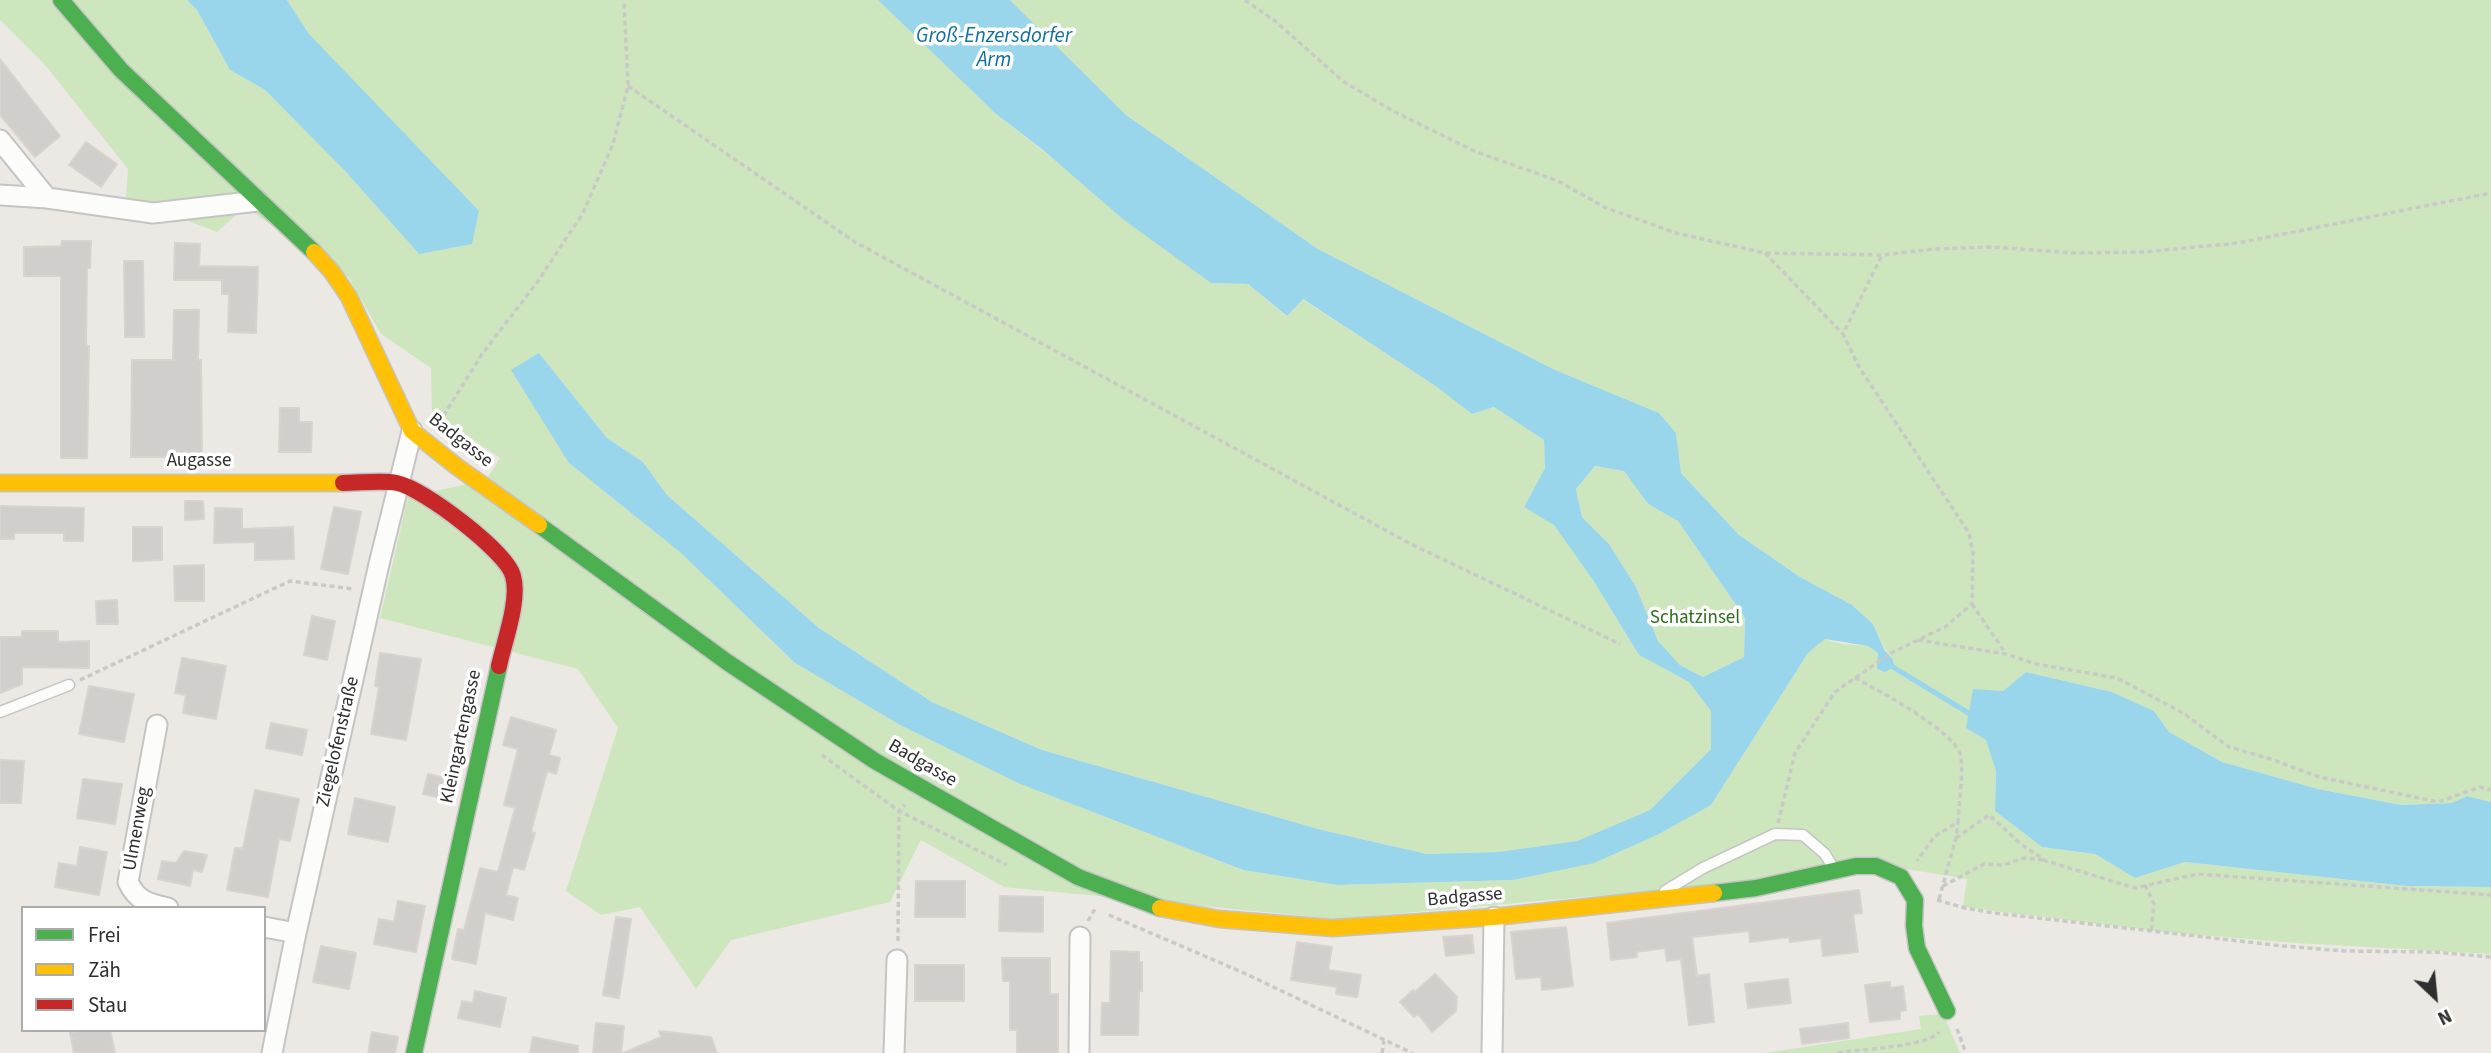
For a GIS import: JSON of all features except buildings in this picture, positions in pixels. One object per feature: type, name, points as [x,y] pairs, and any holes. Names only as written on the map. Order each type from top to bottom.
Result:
[{"type":"street","name":"Badgasse","points":[[61,0],[121,70],[258,201],[300,237],[338,280],[420,437],[456,466],[727,662],[875,761],[1077,877],[1167,910],[1219,919],[1333,928],[1494,917],[1647,902],[1756,888],[1856,866],[1876,866],[1901,877]]},
{"type":"street","points":[[0,140],[47,198]]},
{"type":"street","points":[[0,195],[47,198],[153,214],[258,201]]},
{"type":"street","name":"Ziegelofenstraße","points":[[272,1053],[296,933],[398,482],[420,437]]},
{"type":"street","name":"Augasse","points":[[0,483],[398,482]]},
{"type":"street","name":"Kleingartengasse","points":[[398,482],[433,499],[505,559],[513,575],[515,593],[414,1053]]},
{"type":"street","name":"Ulmenweg","points":[[157,725],[128,882],[133,893],[147,904],[158,906]]},
{"type":"street","points":[[1901,877],[1915,900],[1917,948],[1947,1010]]},
{"type":"street","points":[[1492,1053],[1494,917]]},
{"type":"street","points":[[266,927],[296,933]]},
{"type":"street","points":[[1079,1053],[1080,937]]},
{"type":"street","points":[[894,1053],[897,960]]},
{"type":"lane","points":[[0,712],[69,685]]},
{"type":"lane","points":[[1647,902],[1703,868],[1775,834],[1803,835],[1825,854],[1835,869]]},
{"type":"path","points":[[420,437],[536,284],[583,213],[613,144],[628,86],[624,0]]},
{"type":"path","points":[[1245,0],[1275,21],[1344,82],[1395,112],[1474,151],[1558,181],[1606,208],[1676,233],[1765,253],[1882,255],[1935,249],[1993,247],[2072,253],[2144,252],[2225,244],[2491,193]]},
{"type":"path","points":[[628,86],[855,242],[1409,543],[1620,644]]},
{"type":"path","points":[[1765,253],[1843,334],[1859,367],[1969,533],[1973,553],[1972,604],[2006,654]]},
{"type":"path","points":[[1843,334],[1882,255]]},
{"type":"path","points":[[69,685],[290,581],[373,592]]},
{"type":"path","points":[[1775,834],[1795,753],[1835,692],[1891,653],[1945,627],[1972,604]]},
{"type":"path","points":[[1916,639],[2006,654],[2036,664],[2117,678],[2183,713],[2229,747],[2319,777],[2438,802],[2480,787],[2491,790]]},
{"type":"path","points":[[1855,678],[1894,699],[1952,739],[1961,755],[1956,838],[1938,901]]},
{"type":"path","points":[[897,960],[899,811],[921,788]]},
{"type":"path","points":[[1956,838],[1989,815],[2022,845],[2046,860]]},
{"type":"path","points":[[1901,877],[1915,864],[1934,838],[1958,822]]},
{"type":"path","points":[[1943,886],[1984,864],[2004,865],[2024,858],[2046,860],[2135,888],[2197,874],[2491,895]]},
{"type":"path","points":[[2145,886],[2154,904],[2151,933]]},
{"type":"path","points":[[1080,937],[1094,908],[1120,894]]},
{"type":"path","points":[[1915,900],[1926,897],[1975,910],[2151,933],[2344,951],[2435,952],[2491,957]]},
{"type":"path","points":[[1838,1053],[1898,1046],[1934,1038],[1944,1026],[1947,1010]]},
{"type":"path","points":[[1382,1053],[1384,1041]]},
{"type":"green space","points":[[0,0],[187,0],[197,10],[230,70],[265,90],[345,171],[419,254],[309,34],[287,0],[878,0],[996,114],[1211,283],[1248,284],[1286,316],[1302,299],[1437,387],[1472,414],[1494,407],[1544,440],[1545,468],[1524,507],[1554,524],[1593,580],[1639,655],[1689,682],[1712,711],[1711,749],[1650,810],[1577,841],[1498,852],[1427,854],[1322,830],[1042,750],[932,702],[819,628],[667,495],[643,462],[607,438],[539,353],[569,463],[681,553],[795,663],[900,725],[1019,783],[1243,870],[1337,885],[1513,880],[1711,805],[1808,653],[1825,639],[1842,644],[1869,646],[1893,659],[1886,651],[1873,624],[1852,605],[1800,577],[1739,535],[1681,473],[1676,433],[1659,413],[1553,369],[1318,249],[1126,115],[1010,0],[2491,0],[2491,802],[2467,796],[2452,803],[2401,805],[2318,789],[2222,762],[2169,732],[2154,711],[2112,692],[2026,672],[2003,691],[1973,690],[1967,728],[1986,739],[1996,771],[1995,811],[2042,847],[2095,854],[2135,878],[2185,862],[2406,886],[2491,887],[2491,954],[2296,943],[2165,932],[1963,907],[1967,879],[1846,859],[1775,880],[1337,919],[1004,887],[921,840],[890,902],[731,940],[696,989],[640,907],[601,915],[566,891],[618,728],[578,669],[380,618],[408,497],[486,480],[500,458],[432,412],[431,368],[381,334],[349,278],[245,207],[217,232],[126,197],[128,169],[46,66],[0,20]]},
{"type":"green space","name":"Schatzinsel","points":[[1595,466],[1624,471],[1648,504],[1678,521],[1745,618],[1744,657],[1703,677],[1680,665],[1658,641],[1636,587],[1609,544],[1582,517],[1576,489]]},
{"type":"green space","points":[[1943,1014],[1960,1053],[1765,1053],[1921,1029],[1919,1016]]},
{"type":"water","points":[[187,0],[287,0],[309,34],[479,211],[472,244],[419,254],[345,171],[265,90],[230,70],[197,10]]},
{"type":"water","name":"Groß-Enzersdorfer Arm","points":[[878,0],[1010,0],[1126,115],[1318,249],[1553,369],[1659,413],[1676,433],[1681,473],[1739,535],[1800,577],[1852,605],[1873,624],[1885,651],[1893,659],[1894,667],[1885,672],[1877,669],[1878,653],[1868,646],[1825,639],[1808,653],[1711,805],[1657,835],[1594,863],[1513,880],[1337,885],[1243,870],[1018,783],[900,725],[795,663],[681,553],[569,463],[511,370],[539,353],[607,438],[643,462],[667,495],[819,628],[932,702],[1042,750],[1322,830],[1427,854],[1498,852],[1577,841],[1650,810],[1711,749],[1711,711],[1689,682],[1639,655],[1593,580],[1554,525],[1524,507],[1545,468],[1544,440],[1494,407],[1472,414],[1437,387],[1303,299],[1287,316],[1248,284],[1211,283],[1124,220],[1043,150],[996,114]],"holes":[[[1595,466],[1624,471],[1648,504],[1678,521],[1745,618],[1744,657],[1703,677],[1680,665],[1658,641],[1636,587],[1609,544],[1582,517],[1576,489]]]},
{"type":"water","points":[[2026,672],[2112,692],[2154,711],[2169,732],[2222,762],[2318,789],[2401,805],[2452,803],[2467,796],[2491,802],[2491,887],[2406,886],[2185,862],[2135,878],[2095,854],[2042,847],[1995,811],[1996,771],[1986,740],[1966,728],[1973,689],[2003,691]]},
{"type":"waterway","points":[[1888,664],[1975,717]]},
{"type":"traffic: fast","points":[[61,0],[121,70],[314,252]]},
{"type":"traffic: fast","points":[[539,525],[727,662],[875,761],[1078,877],[1160,908]]},
{"type":"traffic: fast","points":[[414,1053],[499,666]]},
{"type":"traffic: fast","points":[[1714,893],[1756,888],[1856,866],[1876,866],[1901,877],[1915,900],[1917,948],[1947,1011]]},
{"type":"traffic: slow","points":[[314,252],[349,297],[412,431],[539,525]]},
{"type":"traffic: slow","points":[[0,483],[343,483]]},
{"type":"traffic: slow","points":[[1160,908],[1219,919],[1333,928],[1494,917],[1714,893]]},
{"type":"traffic: jam","points":[[343,483],[391,482],[409,487],[444,508],[496,552],[507,565],[515,586],[499,666]]}]
